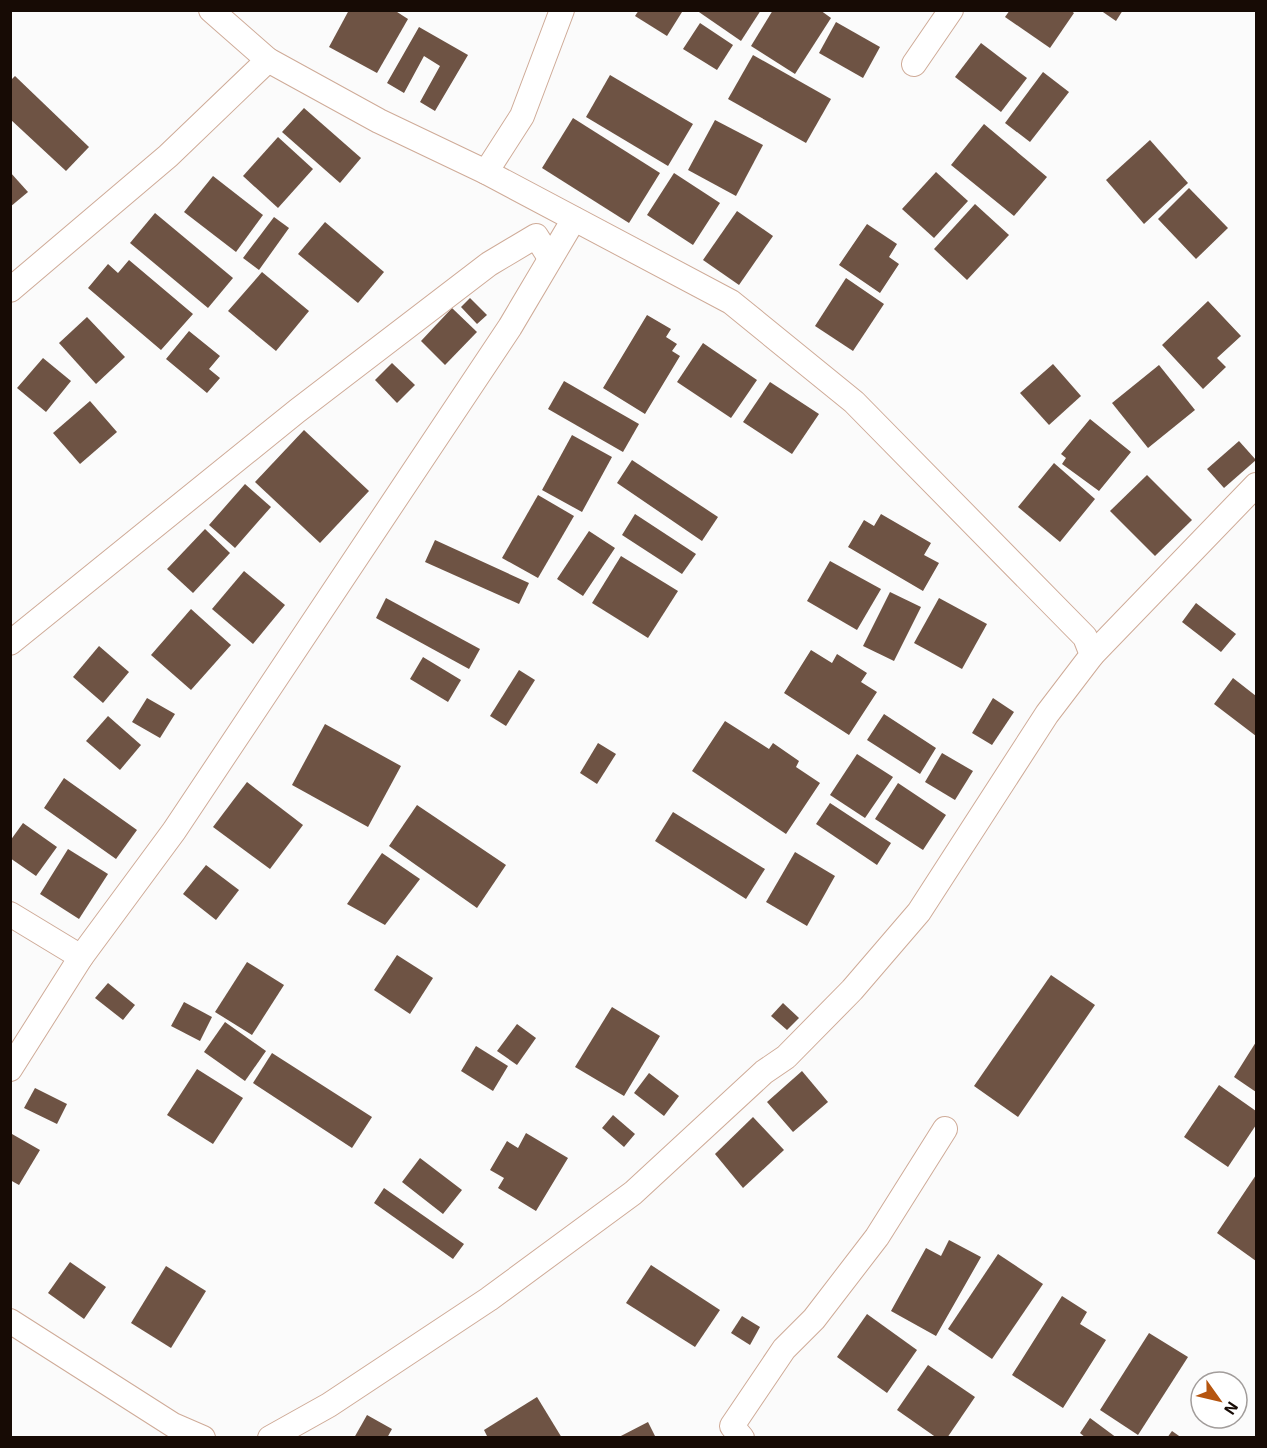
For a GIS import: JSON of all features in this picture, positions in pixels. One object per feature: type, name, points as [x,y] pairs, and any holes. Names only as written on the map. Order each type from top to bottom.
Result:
[{"type":"street","points":[[211,10],[268,60],[379,121],[486,172],[647,255],[731,302],[854,402],[1085,637],[1092,656]]},
{"type":"street","points":[[486,172],[522,116],[562,10]]},
{"type":"street","points":[[914,64],[951,10]]},
{"type":"street","points":[[10,290],[168,156],[268,60]]},
{"type":"street","points":[[10,1069],[81,957],[174,831],[510,327],[574,219]]},
{"type":"street","points":[[10,643],[297,411],[499,257],[536,236],[550,258]]},
{"type":"street","points":[[270,1437],[329,1405],[489,1299],[633,1193],[764,1072],[786,1057],[852,990],[919,912],[1047,714],[1092,656],[1257,485]]},
{"type":"street","points":[[10,914],[81,957]]},
{"type":"street","points":[[742,1437],[732,1426],[784,1349],[813,1319],[877,1237],[945,1129]]},
{"type":"street","points":[[10,1321],[173,1425],[203,1437]]},
{"type":"building","points":[[349,10],[394,10],[408,19],[377,73],[329,47]]},
{"type":"building","points":[[639,10],[680,10],[682,12],[667,36],[635,16]]},
{"type":"building","points":[[696,10],[761,10],[741,41]]},
{"type":"building","points":[[773,10],[820,10],[831,18],[795,74],[751,46]]},
{"type":"building","points":[[1010,10],[1070,10],[1074,13],[1050,48],[1005,17]]},
{"type":"building","points":[[1100,10],[1123,10],[1116,21]]},
{"type":"building","points":[[836,22],[880,47],[863,78],[819,53]]},
{"type":"building","points":[[700,23],[733,45],[717,70],[683,49]]},
{"type":"building","points":[[419,27],[468,55],[435,111],[420,102],[440,66],[424,56],[404,93],[387,83]]},
{"type":"building","points":[[981,43],[1027,78],[1001,112],[955,77]]},
{"type":"building","points":[[753,55],[831,99],[806,143],[728,99]]},
{"type":"building","points":[[1043,72],[1069,92],[1030,142],[1005,123]]},
{"type":"building","points":[[610,75],[693,124],[668,166],[586,117]]},
{"type":"building","points":[[15,76],[89,147],[66,171],[10,119],[10,81]]},
{"type":"building","points":[[304,108],[361,158],[340,183],[282,132]]},
{"type":"building","points":[[573,118],[660,173],[629,223],[542,168]]},
{"type":"building","points":[[715,120],[763,145],[736,196],[688,170]]},
{"type":"building","points":[[984,124],[1047,177],[1014,216],[951,165]]},
{"type":"building","points":[[278,137],[313,169],[278,208],[243,176]]},
{"type":"building","points":[[1150,140],[1188,183],[1144,224],[1106,180]]},
{"type":"building","points":[[10,172],[28,192],[10,207]]},
{"type":"building","points":[[936,172],[968,201],[934,238],[902,209]]},
{"type":"building","points":[[674,173],[720,203],[693,245],[647,215]]},
{"type":"building","points":[[213,176],[263,215],[236,252],[184,212]]},
{"type":"building","points":[[1189,188],[1228,228],[1196,259],[1158,219]]},
{"type":"building","points":[[975,204],[1009,235],[967,280],[934,249]]},
{"type":"building","points":[[737,211],[773,236],[739,285],[703,260]]},
{"type":"building","points":[[155,213],[233,278],[208,308],[130,243]]},
{"type":"building","points":[[274,217],[289,228],[259,270],[243,258]]},
{"type":"building","points":[[325,222],[384,272],[358,303],[298,254]]},
{"type":"building","points":[[867,224],[897,244],[889,257],[899,264],[880,293],[839,265]]},
{"type":"building","points":[[129,260],[193,314],[161,350],[88,288],[108,264],[118,273]]},
{"type":"building","points":[[262,272],[309,311],[276,351],[228,311]]},
{"type":"building","points":[[846,278],[884,304],[853,351],[815,326]]},
{"type":"building","points":[[470,298],[487,315],[477,324],[461,307]]},
{"type":"building","points":[[1208,301],[1241,336],[1217,358],[1226,367],[1203,389],[1162,345]]},
{"type":"building","points":[[452,308],[477,332],[445,365],[421,341]]},
{"type":"building","points":[[647,315],[671,329],[666,337],[677,344],[672,351],[680,356],[645,414],[603,388]]},
{"type":"building","points":[[87,317],[125,357],[96,384],[59,343]]},
{"type":"building","points":[[189,331],[220,356],[209,369],[220,378],[207,393],[166,359]]},
{"type":"building","points":[[703,343],[757,380],[731,418],[677,382]]},
{"type":"building","points":[[43,358],[71,381],[46,412],[17,388]]},
{"type":"building","points":[[392,363],[415,385],[397,403],[375,380]]},
{"type":"building","points":[[1053,364],[1081,396],[1049,425],[1020,393]]},
{"type":"building","points":[[1159,365],[1195,410],[1148,448],[1112,403]]},
{"type":"building","points":[[564,381],[639,424],[623,452],[548,409]]},
{"type":"building","points":[[770,382],[819,414],[792,454],[743,422]]},
{"type":"building","points":[[90,401],[117,432],[80,464],[53,433]]},
{"type":"building","points":[[1090,419],[1131,452],[1099,491],[1062,464],[1066,458],[1061,454]]},
{"type":"building","points":[[304,430],[369,491],[320,543],[255,482]]},
{"type":"building","points":[[572,435],[612,457],[582,512],[542,490]]},
{"type":"building","points":[[1239,441],[1256,460],[1224,488],[1207,469]]},
{"type":"building","points":[[632,460],[718,517],[702,541],[617,483]]},
{"type":"building","points":[[1054,463],[1095,499],[1060,542],[1018,507]]},
{"type":"building","points":[[1147,475],[1192,520],[1155,556],[1110,511]]},
{"type":"building","points":[[245,484],[271,507],[235,548],[209,525]]},
{"type":"building","points":[[538,495],[574,516],[538,578],[502,558]]},
{"type":"building","points":[[635,514],[696,554],[682,574],[622,535]]},
{"type":"building","points":[[881,514],[931,543],[924,555],[939,563],[923,591],[848,547],[864,520],[874,526]]},
{"type":"building","points":[[205,529],[230,553],[193,593],[167,569]]},
{"type":"building","points":[[589,531],[615,548],[583,596],[557,579]]},
{"type":"building","points":[[435,540],[529,583],[519,604],[425,562]]},
{"type":"building","points":[[621,556],[678,591],[648,638],[592,603]]},
{"type":"building","points":[[830,561],[881,589],[857,630],[807,601]]},
{"type":"building","points":[[244,571],[285,605],[253,644],[212,609]]},
{"type":"building","points":[[890,592],[921,607],[894,661],[863,646]]},
{"type":"building","points":[[386,598],[480,649],[469,669],[376,618]]},
{"type":"building","points":[[939,598],[987,624],[962,669],[914,643]]},
{"type":"building","points":[[1196,603],[1236,634],[1221,652],[1182,622]]},
{"type":"building","points":[[191,609],[231,645],[191,690],[151,655]]},
{"type":"building","points":[[99,646],[129,672],[103,703],[73,677]]},
{"type":"building","points":[[811,650],[832,663],[837,654],[867,673],[861,682],[877,692],[849,735],[784,693]]},
{"type":"building","points":[[423,657],[461,680],[448,702],[410,679]]},
{"type":"building","points":[[519,670],[535,680],[506,726],[490,716]]},
{"type":"building","points":[[1233,678],[1256,696],[1256,736],[1214,704]]},
{"type":"building","points":[[147,698],[175,714],[160,738],[132,722]]},
{"type":"building","points":[[993,698],[1014,712],[992,745],[972,733]]},
{"type":"building","points":[[884,714],[936,748],[920,774],[867,740]]},
{"type":"building","points":[[108,716],[141,745],[120,770],[86,741]]},
{"type":"building","points":[[725,721],[769,749],[773,743],[799,761],[796,767],[820,783],[786,834],[692,771]]},
{"type":"building","points":[[325,724],[401,766],[368,827],[292,785]]},
{"type":"building","points":[[598,743],[616,754],[597,784],[580,773]]},
{"type":"building","points":[[942,753],[973,771],[955,800],[925,782]]},
{"type":"building","points":[[857,754],[893,777],[865,818],[830,795]]},
{"type":"building","points":[[64,778],[137,830],[116,859],[44,808]]},
{"type":"building","points":[[247,782],[303,825],[270,869],[213,827]]},
{"type":"building","points":[[898,783],[946,815],[923,850],[875,819]]},
{"type":"building","points":[[830,803],[891,843],[877,865],[816,824]]},
{"type":"building","points":[[417,805],[506,865],[477,908],[389,846]]},
{"type":"building","points":[[673,812],[765,869],[746,899],[655,841]]},
{"type":"building","points":[[23,823],[57,847],[36,876],[10,858],[10,841]]},
{"type":"building","points":[[68,849],[108,874],[79,919],[40,894]]},
{"type":"building","points":[[795,852],[835,876],[807,926],[766,902]]},
{"type":"building","points":[[382,853],[420,879],[385,925],[347,904]]},
{"type":"building","points":[[206,865],[239,890],[216,920],[183,894]]},
{"type":"building","points":[[397,955],[433,978],[410,1014],[374,990]]},
{"type":"building","points":[[247,962],[284,985],[252,1035],[215,1012]]},
{"type":"building","points":[[1051,975],[1095,1005],[1018,1117],[974,1086]]},
{"type":"building","points":[[108,983],[135,1005],[123,1020],[95,998]]},
{"type":"building","points":[[184,1002],[212,1017],[200,1041],[171,1026]]},
{"type":"building","points":[[783,1003],[799,1018],[787,1030],[771,1016]]},
{"type":"building","points":[[612,1007],[660,1036],[624,1096],[575,1067]]},
{"type":"building","points":[[225,1022],[266,1051],[245,1081],[204,1052]]},
{"type":"building","points":[[517,1024],[536,1038],[517,1065],[497,1051]]},
{"type":"building","points":[[1256,1042],[1256,1092],[1234,1077]]},
{"type":"building","points":[[476,1046],[508,1066],[493,1091],[461,1071]]},
{"type":"building","points":[[272,1053],[372,1117],[352,1148],[253,1083]]},
{"type":"building","points":[[197,1069],[243,1098],[213,1144],[167,1115]]},
{"type":"building","points":[[802,1071],[828,1102],[793,1132],[767,1102]]},
{"type":"building","points":[[649,1073],[679,1096],[664,1116],[634,1093]]},
{"type":"building","points":[[1219,1085],[1256,1111],[1256,1125],[1228,1167],[1184,1137]]},
{"type":"building","points":[[35,1088],[67,1104],[57,1124],[24,1108]]},
{"type":"building","points":[[613,1115],[635,1134],[624,1147],[602,1128]]},
{"type":"building","points":[[753,1117],[784,1150],[743,1188],[715,1154]]},
{"type":"building","points":[[526,1133],[568,1158],[536,1211],[498,1188],[504,1178],[490,1170],[507,1141],[518,1148]]},
{"type":"building","points":[[12,1134],[40,1150],[19,1185],[10,1180]]},
{"type":"building","points":[[420,1158],[462,1190],[443,1214],[402,1182]]},
{"type":"building","points":[[1256,1175],[1256,1261],[1217,1233]]},
{"type":"building","points":[[384,1188],[464,1244],[453,1259],[374,1203]]},
{"type":"building","points":[[949,1240],[981,1257],[936,1336],[891,1311],[926,1248],[941,1256]]},
{"type":"building","points":[[998,1254],[1043,1284],[992,1359],[948,1329]]},
{"type":"building","points":[[70,1262],[106,1287],[84,1319],[48,1293]]},
{"type":"building","points":[[651,1265],[720,1310],[695,1347],[626,1303]]},
{"type":"building","points":[[166,1266],[206,1291],[171,1348],[131,1323]]},
{"type":"building","points":[[1062,1296],[1087,1312],[1080,1324],[1106,1340],[1063,1408],[1012,1375]]},
{"type":"building","points":[[867,1314],[917,1350],[887,1393],[837,1357]]},
{"type":"building","points":[[742,1316],[760,1327],[750,1345],[731,1333]]},
{"type":"building","points":[[1149,1333],[1188,1357],[1138,1435],[1100,1410]]},
{"type":"building","points":[[928,1365],[975,1397],[947,1438],[937,1438],[897,1410]]},
{"type":"building","points":[[537,1397],[562,1438],[488,1438],[484,1430]]},
{"type":"building","points":[[367,1415],[392,1429],[387,1438],[354,1438]]},
{"type":"building","points":[[1090,1418],[1117,1438],[1086,1438],[1080,1433]]},
{"type":"building","points":[[648,1422],[656,1438],[617,1438]]},
{"type":"building","points":[[1172,1431],[1182,1438],[1167,1438]]}]
